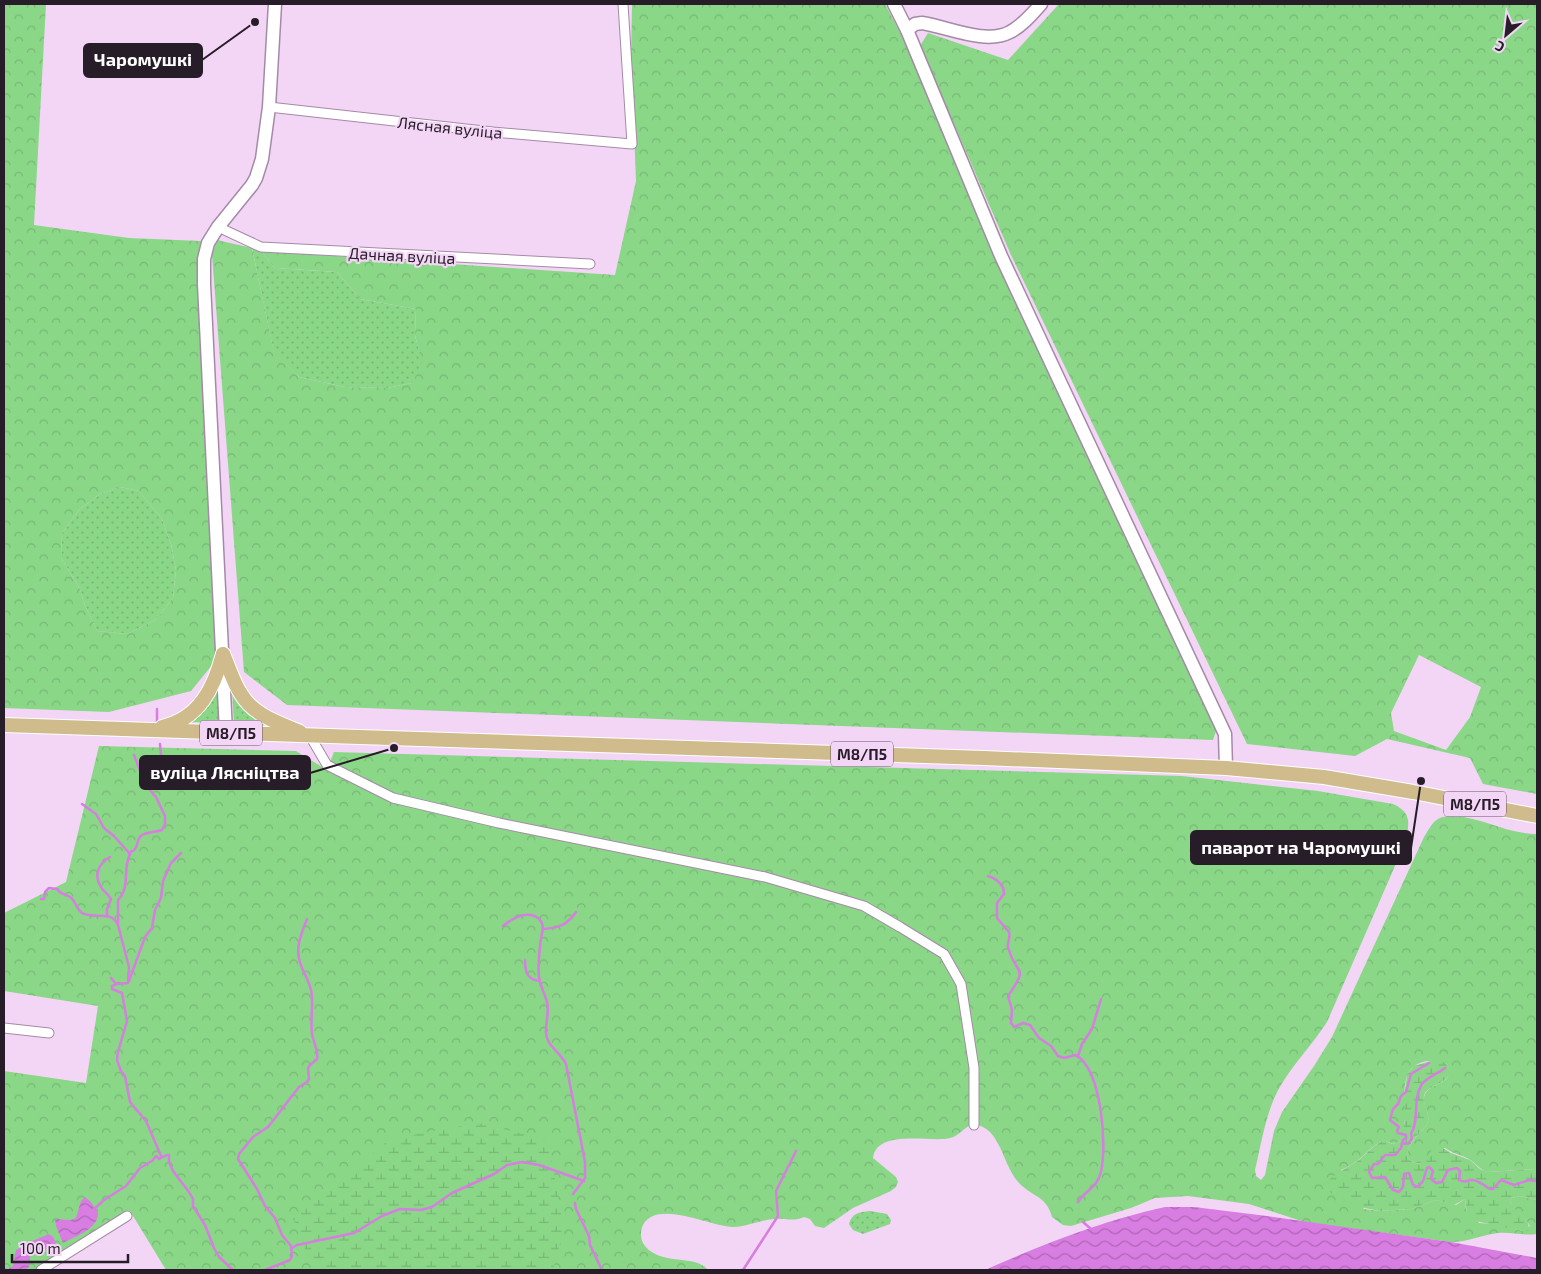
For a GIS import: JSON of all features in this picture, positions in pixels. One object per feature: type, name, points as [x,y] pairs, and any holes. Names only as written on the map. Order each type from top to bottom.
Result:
[{"type":"main road","points":[[151,730],[174,725],[200,704],[212,688],[218,675],[223,654]]},
{"type":"main road","points":[[223,654],[241,694],[250,704],[270,718],[310,736]]},
{"type":"main road","name":"М8/П5","points":[[4,725],[1226,768],[1324,777],[1537,816]]},
{"type":"street","points":[[226,732],[203,271],[207,247],[218,227],[256,178],[262,160],[270,107],[274,4]]},
{"type":"street","points":[[894,4],[907,30],[1001,256],[1225,734],[1226,768]]},
{"type":"street","points":[[907,30],[915,24],[922,24],[981,37],[1001,36],[1019,26],[1041,4]]},
{"type":"street","name":"Лясная вуліца","points":[[270,107],[632,144],[624,5]]},
{"type":"street","name":"Дачная вуліца","points":[[218,227],[261,247],[590,264]]},
{"type":"street","points":[[310,736],[327,765],[393,798],[499,823],[766,877],[864,906],[900,927],[944,954],[961,984],[974,1068],[974,1125]]},
{"type":"street","points":[[4,1028],[49,1033]]},
{"type":"street","points":[[41,1270],[127,1216]]},
{"type":"green space","points":[[4,4],[46,4],[34,225],[129,238],[201,241],[199,268],[217,659],[191,691],[109,712],[4,708]],"holes":[[[120,487],[139,491],[162,519],[171,544],[176,570],[173,598],[155,620],[127,634],[97,631],[84,603],[80,589],[61,558],[62,533],[79,510],[100,494]]]},
{"type":"green space","points":[[632,4],[885,4],[903,38],[994,254],[1217,728],[1213,740],[287,705],[244,672],[212,255],[217,240],[252,248],[274,352],[299,377],[345,387],[387,388],[412,383],[422,363],[415,335],[416,309],[360,299],[337,272],[275,268],[261,251],[615,275],[636,181],[631,56]]},
{"type":"green space","points":[[1059,4],[1537,4],[1537,794],[1483,784],[1470,758],[1387,739],[1355,756],[1247,744],[1011,255],[920,46],[928,33],[1008,60]],"holes":[[[1419,655],[1481,687],[1470,717],[1446,750],[1394,731],[1391,713]]]},
{"type":"green space","points":[[252,248],[261,251],[275,268],[337,272],[360,299],[416,309],[415,336],[423,363],[412,383],[387,388],[345,387],[299,377],[274,353]]},
{"type":"green space","points":[[120,487],[139,491],[162,519],[171,544],[176,570],[173,598],[155,620],[127,634],[97,631],[84,603],[80,589],[61,558],[62,533],[79,510],[100,494]]},
{"type":"green space","points":[[219,684],[220,723],[188,722]]},
{"type":"green space","points":[[232,690],[266,725],[234,724]]},
{"type":"green space","points":[[99,746],[296,751],[327,770],[334,752],[1182,776],[1318,791],[1393,804],[1404,811],[1407,816],[1408,825],[1405,843],[1327,1022],[1292,1069],[1276,1095],[1265,1126],[1255,1170],[1256,1176],[1261,1180],[1265,1175],[1274,1131],[1282,1112],[1332,1037],[1424,837],[1432,824],[1446,816],[1455,816],[1465,817],[1517,832],[1537,834],[1537,1169],[1487,1172],[1471,1160],[1445,1148],[1433,1149],[1424,1163],[1414,1163],[1410,1160],[1407,1156],[1409,1147],[1426,1127],[1428,1120],[1424,1102],[1425,1094],[1449,1075],[1447,1064],[1430,1061],[1413,1067],[1406,1079],[1405,1119],[1399,1142],[1393,1144],[1380,1142],[1357,1161],[1341,1170],[1364,1209],[1380,1211],[1411,1209],[1436,1200],[1456,1205],[1465,1199],[1466,1210],[1479,1223],[1493,1224],[1523,1231],[1530,1226],[1513,1207],[1510,1200],[1520,1196],[1537,1200],[1537,1234],[1498,1233],[1451,1242],[1304,1222],[1249,1204],[1188,1196],[1155,1198],[1131,1208],[1071,1226],[1063,1225],[1052,1217],[1047,1205],[1040,1198],[1021,1185],[1014,1177],[1001,1149],[990,1133],[983,1127],[973,1124],[950,1138],[906,1139],[884,1143],[877,1149],[873,1158],[896,1177],[898,1182],[896,1187],[853,1208],[824,1228],[815,1226],[810,1219],[804,1217],[793,1220],[769,1220],[733,1227],[671,1214],[660,1214],[650,1218],[643,1225],[641,1239],[652,1252],[660,1256],[695,1262],[703,1265],[708,1270],[166,1270],[130,1211],[35,1270],[4,1270],[4,1071],[86,1083],[98,1006],[4,991],[4,913],[66,882]]},
{"type":"green space","points":[[1434,1060],[1447,1064],[1450,1071],[1449,1075],[1425,1093],[1424,1101],[1428,1116],[1427,1124],[1411,1143],[1407,1156],[1418,1164],[1423,1163],[1434,1147],[1438,1145],[1451,1153],[1470,1160],[1480,1169],[1487,1172],[1537,1169],[1537,1200],[1520,1196],[1510,1200],[1514,1208],[1528,1222],[1528,1231],[1475,1221],[1467,1214],[1465,1199],[1454,1205],[1436,1200],[1411,1209],[1380,1211],[1354,1206],[1328,1191],[1327,1182],[1360,1159],[1374,1146],[1385,1141],[1393,1144],[1399,1142],[1405,1121],[1404,1100],[1407,1074],[1414,1066]]},
{"type":"green space","points":[[479,1123],[548,1140],[564,1228],[553,1270],[313,1270],[293,1218],[390,1139]]},
{"type":"green space","points":[[870,1211],[887,1214],[891,1220],[890,1224],[863,1234],[853,1230],[849,1224],[852,1217],[859,1213]]},
{"type":"water","points":[[85,1197],[98,1212],[95,1223],[86,1231],[63,1243],[55,1219],[71,1220],[76,1218],[81,1201]]},
{"type":"water","points":[[1165,1207],[1194,1207],[1451,1242],[1537,1258],[1537,1270],[985,1270],[1073,1234],[1118,1219]]},
{"type":"water","points":[[49,1234],[56,1243],[37,1255],[33,1254],[29,1246],[30,1242]]},
{"type":"water","points":[[22,1247],[29,1256],[29,1267],[24,1270],[4,1270],[4,1267],[8,1269],[13,1266],[16,1250]]},
{"type":"waterway","points":[[157,709],[157,722]]},
{"type":"waterway","points":[[160,744],[161,770],[157,780],[149,789],[156,797],[165,816],[165,824],[162,830],[144,834],[139,838],[136,847],[131,851],[124,889],[118,900],[118,925],[129,967],[128,983],[112,986],[112,989],[122,993],[127,1021],[117,1060],[125,1076],[130,1102],[146,1121],[161,1156],[169,1155],[169,1162],[173,1171],[193,1199],[193,1206],[205,1225],[219,1257],[233,1270]]},
{"type":"waterway","points":[[134,755],[148,788]]},
{"type":"waterway","points":[[82,804],[96,814],[104,828],[130,854]]},
{"type":"waterway","points":[[129,981],[145,937],[152,928],[155,910],[161,898],[163,881],[171,863],[181,853]]},
{"type":"waterway","points":[[107,916],[107,909],[111,899],[101,887],[97,874],[100,866],[110,857]]},
{"type":"waterway","points":[[988,876],[997,880],[1003,887],[1004,894],[997,903],[997,918],[1009,932],[1008,947],[1020,974],[1008,996],[1012,1010],[1011,1023],[1014,1027],[1023,1023],[1030,1025],[1039,1038],[1051,1046],[1058,1056],[1064,1058],[1075,1055],[1084,1062],[1097,1091],[1103,1129],[1100,1175],[1096,1183],[1078,1202]]},
{"type":"waterway","points":[[41,899],[44,899],[45,892],[49,888],[57,889],[60,893],[72,899],[82,913],[92,916],[111,917],[118,925]]},
{"type":"waterway","points":[[543,929],[562,925],[576,912]]},
{"type":"waterway","points":[[503,926],[523,915],[537,917],[542,924],[539,975],[540,984],[548,1006],[547,1037],[566,1064],[585,1162],[585,1178],[573,1194]]},
{"type":"waterway","points":[[265,1270],[290,1260],[292,1256],[291,1246],[282,1235],[275,1218],[265,1206],[257,1189],[238,1159],[239,1154],[253,1137],[268,1127],[299,1087],[307,1082],[309,1079],[308,1068],[317,1059],[312,1028],[311,990],[298,955],[300,938],[307,919]]},
{"type":"waterway","points":[[525,960],[528,975],[532,979],[540,981]]},
{"type":"waterway","points":[[111,978],[116,984]]},
{"type":"waterway","points":[[1078,1056],[1082,1044],[1092,1029],[1101,999]]},
{"type":"waterway","points":[[1429,1063],[1411,1074],[1406,1092],[1401,1096],[1398,1104],[1393,1109],[1390,1120],[1399,1127],[1398,1133],[1406,1135],[1406,1138],[1395,1155],[1385,1155],[1378,1164],[1374,1164],[1369,1172],[1372,1178],[1385,1177],[1393,1190],[1399,1192],[1403,1187],[1404,1174],[1409,1173],[1413,1185],[1418,1187],[1429,1167],[1433,1171],[1431,1179],[1436,1183],[1442,1182],[1448,1170],[1457,1168],[1460,1171],[1459,1180],[1464,1182],[1476,1181],[1490,1189],[1493,1189],[1501,1180],[1514,1185],[1529,1180],[1537,1181]]},
{"type":"waterway","points":[[1402,1144],[1409,1143],[1412,1138],[1417,1096],[1422,1084],[1445,1068]]},
{"type":"waterway","points":[[743,1270],[778,1216],[776,1191],[796,1151]]},
{"type":"waterway","points":[[94,1209],[126,1186],[140,1168],[152,1161],[156,1156],[159,1159],[162,1157]]},
{"type":"waterway","points":[[292,1248],[297,1245],[354,1233],[382,1216],[400,1209],[421,1210],[432,1207],[452,1193],[494,1174],[507,1165],[522,1162],[539,1165],[584,1181]]},
{"type":"waterway","points":[[575,1203],[589,1236],[590,1245],[602,1270]]},
{"type":"waterway","points":[[1083,1222],[1091,1229]]},
{"type":"place","name":"Чаромушкі","points":[[255,22]]},
{"type":"place","name":"вуліца Лясніцтва","points":[[394,748]]},
{"type":"place","name":"паварот на Чаромушкі","points":[[1421,781]]}]
